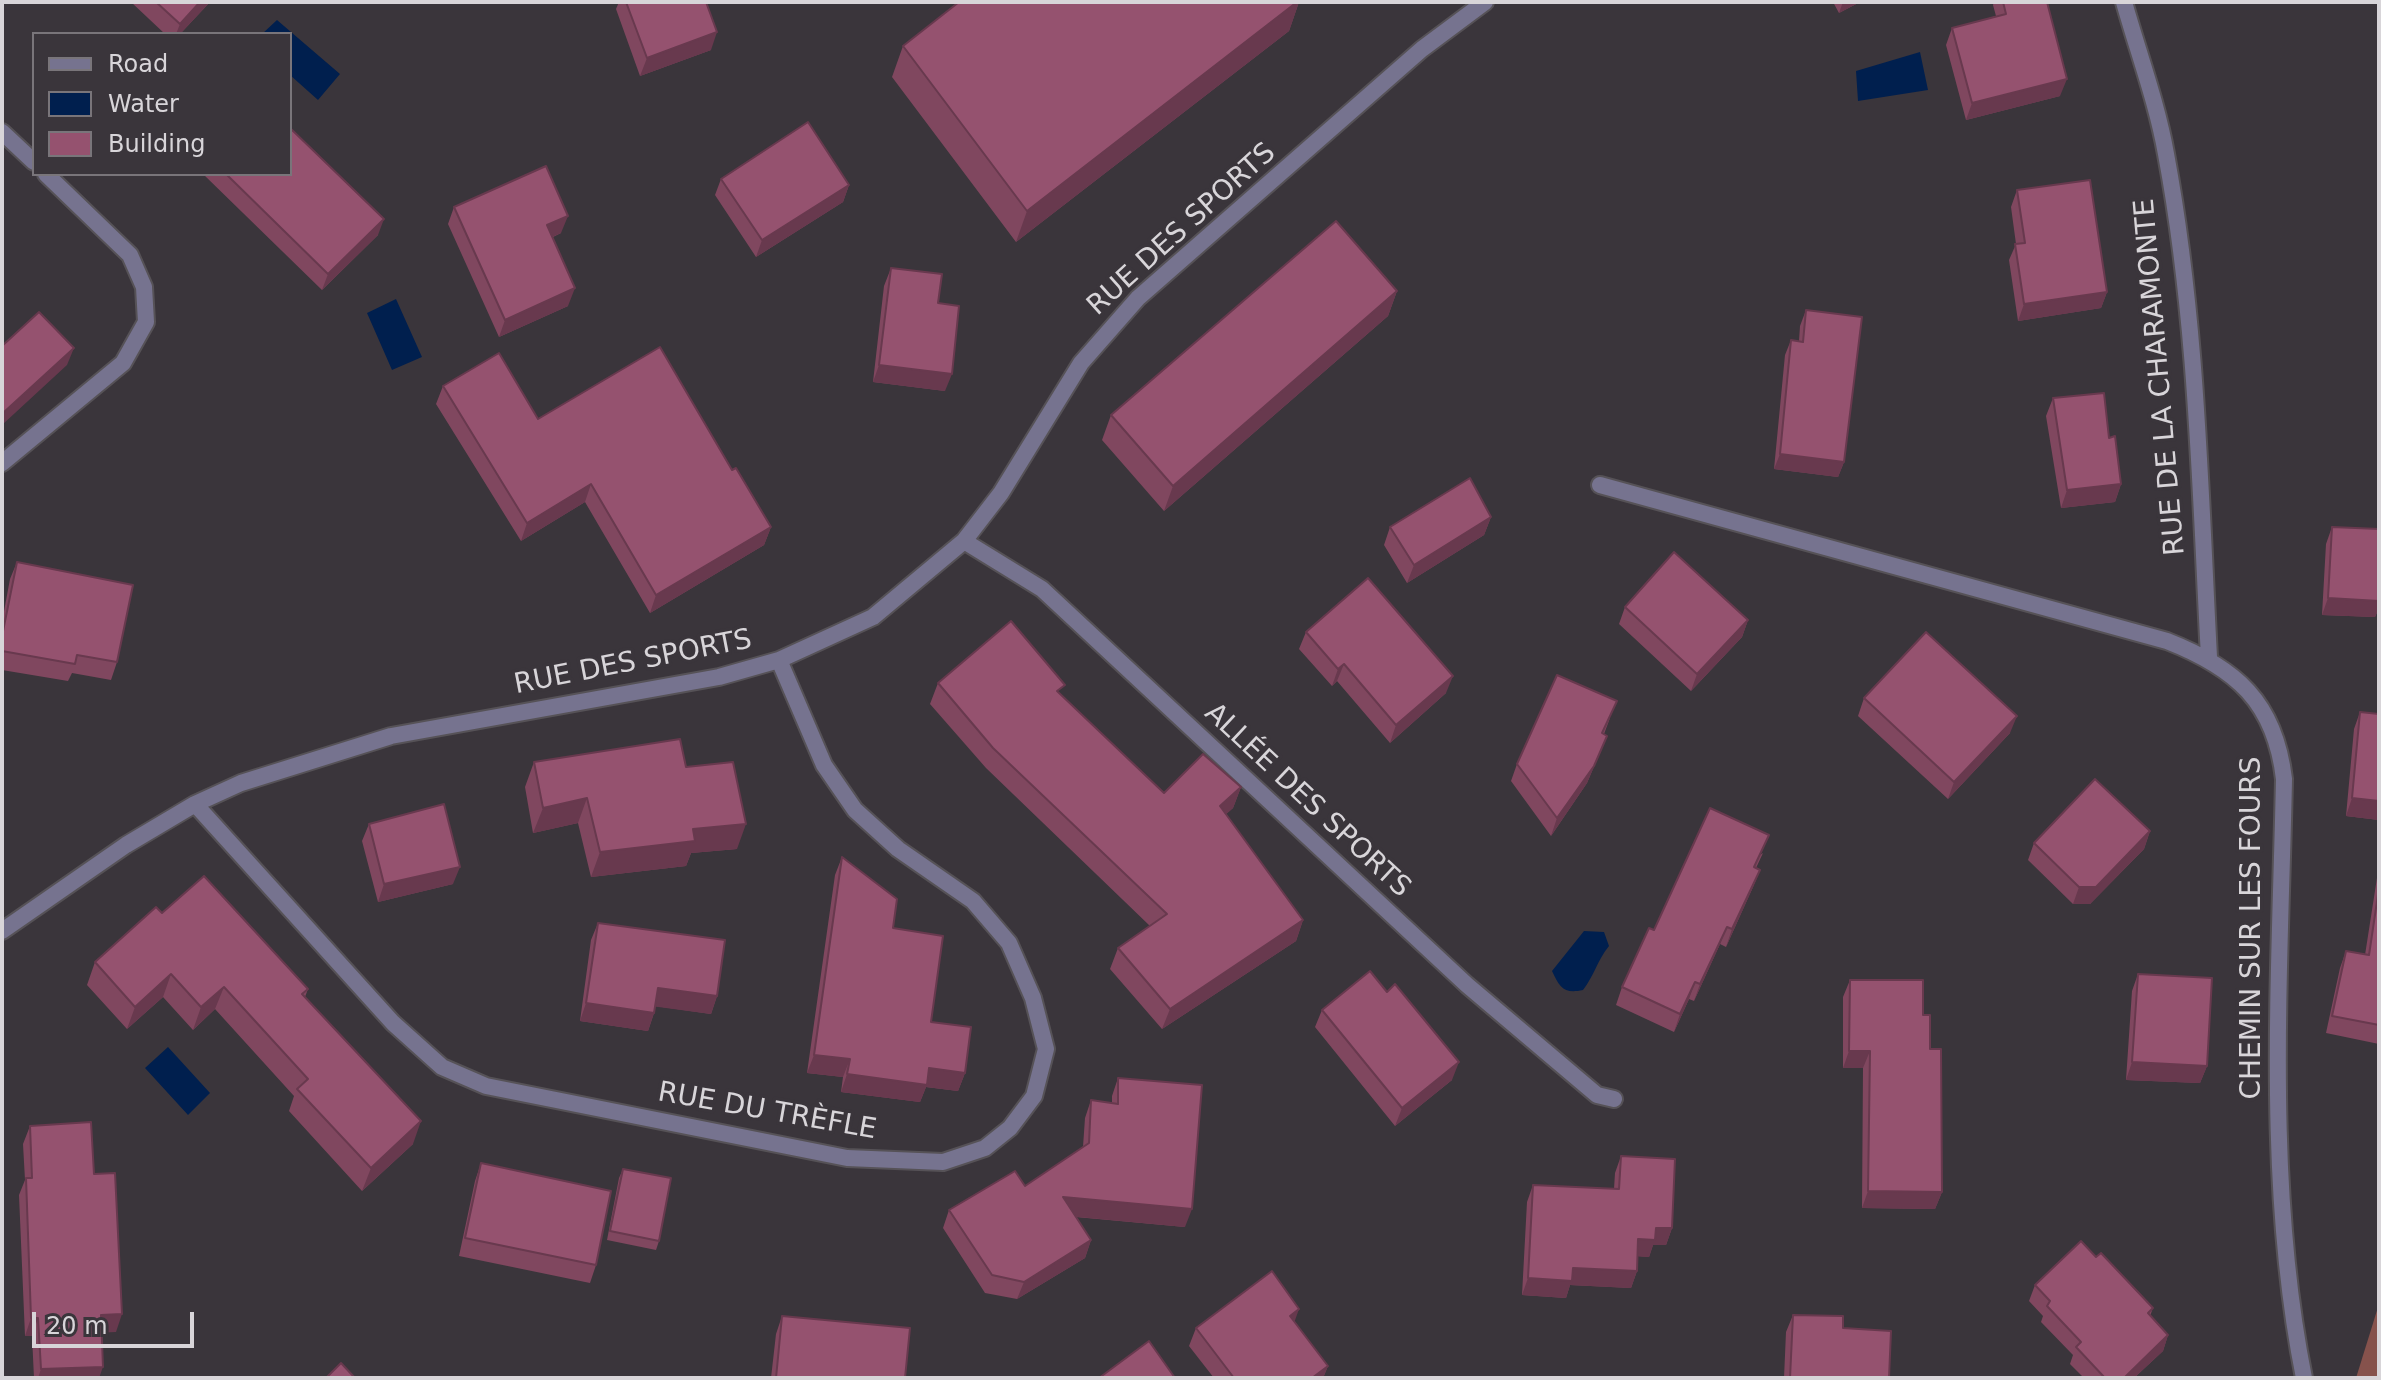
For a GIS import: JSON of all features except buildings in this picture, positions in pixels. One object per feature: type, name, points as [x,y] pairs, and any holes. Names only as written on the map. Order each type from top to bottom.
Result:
[{"type":"street","name":"RUE DES SPORTS","points":[[2,931],[126,845],[195,804],[241,783],[391,736],[680,685],[779,660],[873,617],[964,541],[1001,493],[1081,363],[1117,319],[1422,49],[1485,2]]},
{"type":"street","name":"RUE DE LA CHARAMONTE","points":[[2124,2],[2166,150],[2180,235],[2195,405],[2209,657]]},
{"type":"street","points":[[2,132],[32,160]]},
{"type":"street","points":[[2,463],[123,363],[146,322],[144,287],[130,255],[48,176]]},
{"type":"street","name":"CHEMIN SUR LES FOURS","points":[[1600,485],[2167,641],[2209,657],[2242,681],[2281,746],[2284,779],[2277,1102],[2292,1317],[2304,1378]]},
{"type":"street","name":"ALLÉE DES SPORTS","points":[[964,541],[1042,589],[1467,985],[1597,1095],[1614,1099]]},
{"type":"street","name":"RUE DU TRÈFLE","points":[[195,804],[393,1023],[442,1067],[453,1072],[486,1086],[847,1158],[943,1162],[985,1148],[1010,1128],[1034,1096],[1046,1049],[1033,998],[1009,943],[973,901],[898,849],[855,810],[824,765],[779,660]]},
{"type":"shaded area","points":[[2379,1304],[2379,1378],[2356,1378]]},
{"type":"water","points":[[277,20],[291,32],[264,32]]},
{"type":"water","points":[[292,33],[340,74],[318,100],[292,77]]},
{"type":"water","points":[[1920,52],[1928,90],[1858,101],[1856,71]]},
{"type":"water","points":[[396,299],[422,357],[392,370],[367,313]]},
{"type":"water","points":[[1584,931],[1604,932],[1609,946],[1583,990],[1567,990],[1560,986],[1552,971]]},
{"type":"water","points":[[168,1047],[210,1093],[188,1115],[145,1068]]}]
